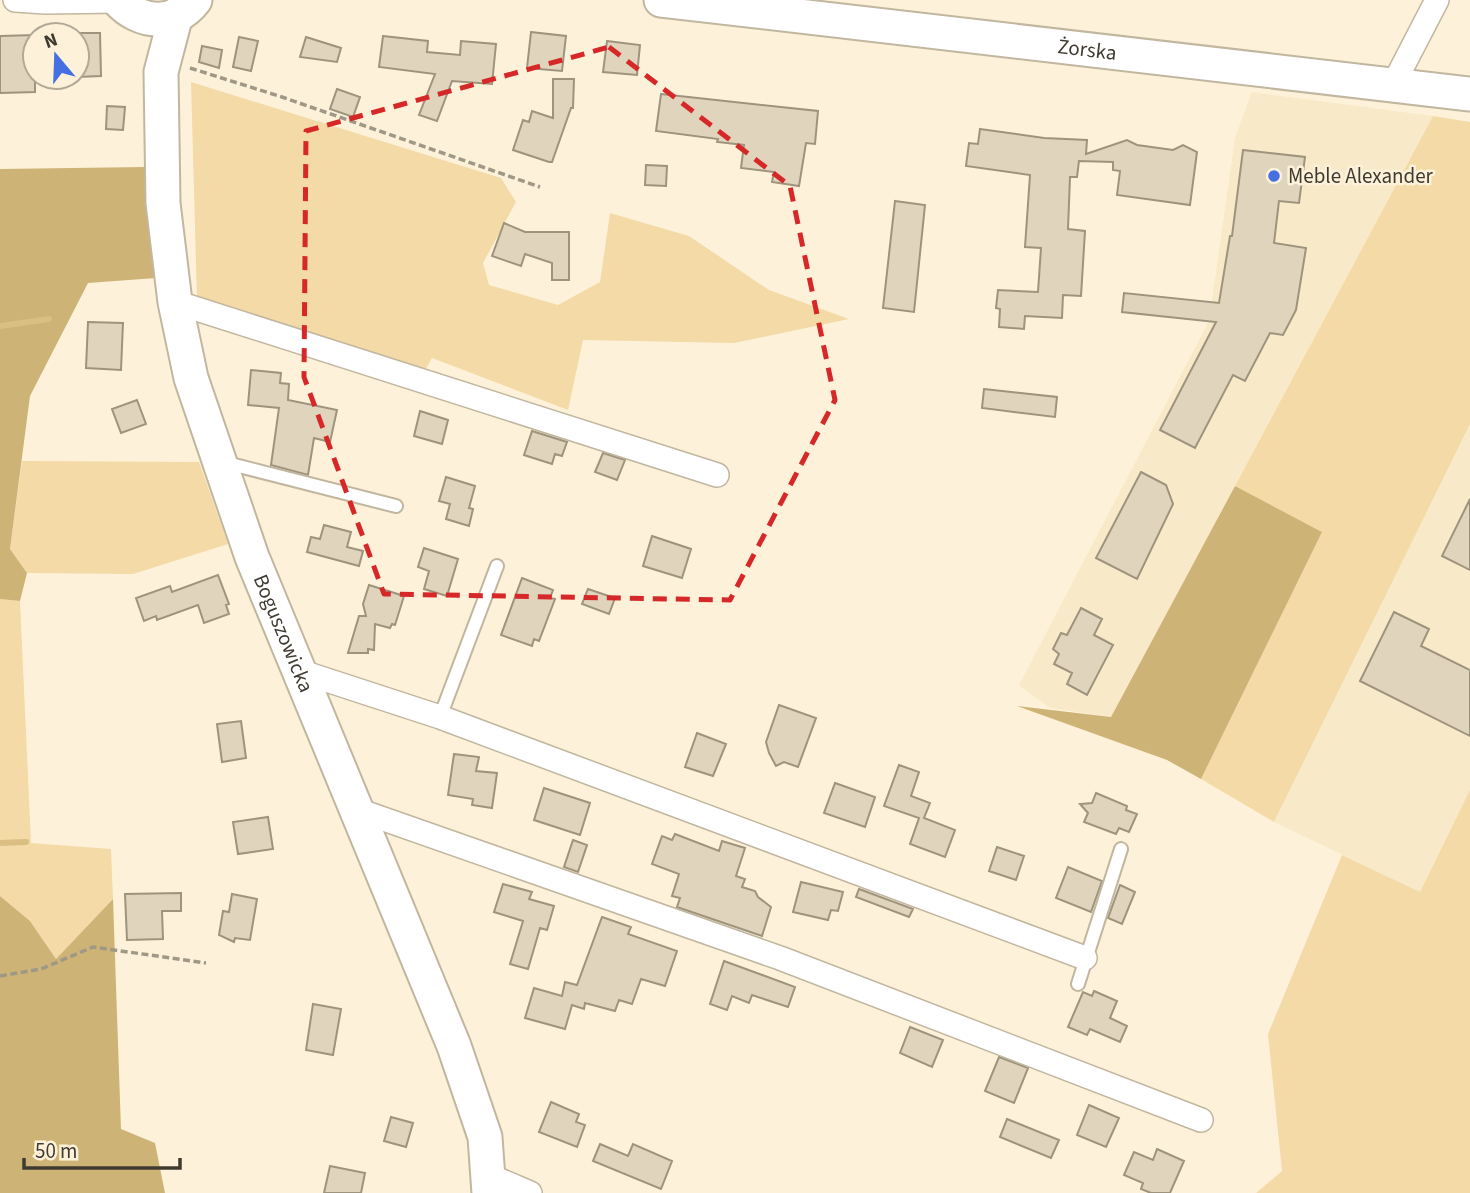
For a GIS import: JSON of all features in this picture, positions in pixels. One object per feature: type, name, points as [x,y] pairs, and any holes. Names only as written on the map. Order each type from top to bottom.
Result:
[{"type":"street","points":[[15,0],[126,6],[157,20],[186,8]]},
{"type":"street","name":"Żorska","points":[[661,0],[705,2],[1470,94]]},
{"type":"street","points":[[1393,85],[1437,0]]},
{"type":"street","name":"Boguszowicka","points":[[126,6],[151,40],[161,72],[163,203],[175,302],[191,377],[253,557],[454,1046],[485,1137],[488,1184],[530,1193]]},
{"type":"street","name":"Boguszowicka","points":[[161,72],[186,8]]},
{"type":"street","points":[[175,302],[717,475]]},
{"type":"street","points":[[299,671],[440,717],[1085,958]]},
{"type":"street","points":[[355,809],[780,958],[1201,1120]]},
{"type":"lane","points":[[220,461],[396,506]]},
{"type":"lane","points":[[440,717],[497,566]]},
{"type":"lane","points":[[1078,984],[1121,849]]},
{"type":"path","points":[[161,72],[187,67],[282,97],[540,187]]},
{"type":"path","points":[[0,976],[41,969],[93,947],[206,963]]},
{"type":"highlighted area","points":[[609,47],[790,186],[835,400],[730,600],[384,594],[304,377],[306,131]]},
{"type":"shaded area","points":[[191,82],[501,178],[516,202],[483,263],[489,285],[558,305],[600,282],[610,213],[689,236],[769,290],[849,319],[734,343],[583,340],[568,410],[432,358],[424,372],[197,299]]},
{"type":"shaded area","points":[[1252,92],[1433,116],[1111,717],[1050,708],[1019,685],[1209,321],[1235,138]]},
{"type":"shaded area","points":[[1433,116],[1470,122],[1470,424],[1274,822],[1201,779],[1322,532],[1235,486]]},
{"type":"shaded area","points":[[144,167],[156,278],[88,283],[30,396],[10,549],[27,573],[20,601],[0,599],[0,169]]},
{"type":"shaded area","points":[[1470,424],[1470,790],[1420,892],[1274,822]]},
{"type":"shaded area","points":[[22,461],[199,462],[228,544],[133,574],[27,573],[10,549]]},
{"type":"shaded area","points":[[1235,486],[1322,532],[1201,779],[1167,760],[1017,706],[1111,717]]},
{"type":"shaded area","points":[[0,599],[20,601],[31,843],[111,849],[113,899],[56,959],[30,921],[0,896]]},
{"type":"shaded area","points":[[1470,790],[1470,1193],[1256,1193],[1282,1171],[1268,1034],[1342,855],[1420,892]]},
{"type":"shaded area","points":[[0,896],[30,921],[56,959],[113,899],[121,1129],[155,1143],[165,1193],[0,1193]]},
{"type":"building","points":[[531,32],[566,36],[562,71],[527,68]]},
{"type":"building","points":[[91,33],[100,33],[101,76],[91,76]]},
{"type":"building","points":[[21,35],[21,91],[35,92],[0,93],[0,36]]},
{"type":"building","points":[[383,36],[428,41],[427,52],[460,55],[461,41],[496,44],[492,84],[452,81],[437,121],[419,115],[435,74],[379,67]]},
{"type":"building","points":[[239,37],[258,41],[251,71],[233,67]]},
{"type":"building","points":[[306,37],[341,48],[337,62],[300,57]]},
{"type":"building","points":[[607,41],[640,45],[637,75],[603,72]]},
{"type":"building","points":[[202,46],[222,50],[219,68],[199,62]]},
{"type":"building","points":[[553,79],[574,79],[573,108],[552,162],[549,162],[513,150],[523,120],[529,122],[532,111],[553,118]]},
{"type":"building","points":[[337,89],[360,97],[353,117],[330,109]]},
{"type":"building","points":[[661,94],[818,111],[815,144],[806,143],[799,186],[772,182],[774,172],[741,168],[744,145],[656,131]]},
{"type":"building","points":[[107,106],[125,107],[123,130],[106,129]]},
{"type":"building","points":[[980,129],[1044,138],[1087,140],[1086,154],[1127,140],[1137,145],[1173,150],[1183,145],[1197,152],[1190,205],[1117,195],[1120,171],[1113,170],[1113,162],[1079,161],[1077,177],[1070,177],[1068,229],[1085,231],[1081,296],[1063,295],[1062,318],[1025,316],[1024,329],[999,327],[1000,309],[996,308],[998,290],[1038,292],[1041,248],[1025,247],[1030,175],[966,166],[969,143],[978,144]]},
{"type":"building","points":[[1243,150],[1305,157],[1299,203],[1279,201],[1274,243],[1306,248],[1296,310],[1283,335],[1270,333],[1245,381],[1233,375],[1195,448],[1160,430],[1216,322],[1122,312],[1124,293],[1219,303],[1232,236]]},
{"type":"building","points":[[646,165],[667,166],[666,186],[645,185]]},
{"type":"building","points":[[895,201],[925,205],[914,312],[883,308]]},
{"type":"building","points":[[504,223],[525,232],[569,232],[569,280],[552,280],[552,263],[525,254],[521,266],[492,256]]},
{"type":"building","points":[[88,322],[123,323],[121,370],[86,368]]},
{"type":"building","points":[[251,370],[281,373],[280,383],[289,384],[288,400],[337,410],[330,442],[314,438],[308,475],[271,465],[279,408],[248,405]]},
{"type":"building","points":[[984,389],[1057,397],[1055,417],[982,408]]},
{"type":"building","points":[[137,400],[146,424],[121,433],[112,409]]},
{"type":"building","points":[[420,411],[448,420],[442,444],[414,436]]},
{"type":"building","points":[[532,431],[567,442],[562,456],[555,454],[552,464],[524,455]]},
{"type":"building","points":[[603,453],[625,460],[617,480],[595,472]]},
{"type":"building","points":[[1141,472],[1166,485],[1173,504],[1137,579],[1096,558]]},
{"type":"building","points":[[446,477],[475,486],[469,508],[473,509],[469,526],[446,519],[450,504],[439,501]]},
{"type":"building","points":[[1470,499],[1470,570],[1442,556]]},
{"type":"building","points":[[324,525],[351,532],[347,547],[363,551],[359,566],[307,552],[311,537],[320,539]]},
{"type":"building","points":[[652,536],[691,549],[682,578],[643,566]]},
{"type":"building","points":[[424,548],[458,559],[447,596],[424,589],[429,571],[418,567]]},
{"type":"building","points":[[218,575],[229,604],[226,605],[229,614],[204,623],[198,605],[157,620],[156,616],[144,621],[136,598],[170,586],[172,592]]},
{"type":"building","points":[[522,578],[553,590],[550,598],[555,599],[539,641],[534,639],[532,646],[501,635]]},
{"type":"building","points":[[369,585],[404,596],[395,625],[392,624],[390,628],[375,624],[374,650],[368,649],[368,653],[348,653],[359,616],[366,616],[363,604]]},
{"type":"building","points":[[588,589],[615,598],[609,614],[582,604]]},
{"type":"building","points":[[1081,608],[1102,619],[1094,635],[1113,645],[1087,695],[1067,684],[1072,673],[1054,664],[1059,654],[1053,649],[1061,633],[1067,635]]},
{"type":"building","points":[[1394,612],[1429,629],[1421,646],[1470,670],[1470,736],[1360,681]]},
{"type":"building","points":[[779,705],[816,718],[798,767],[784,762],[776,766],[769,753],[766,742]]},
{"type":"building","points":[[241,721],[246,758],[222,762],[217,724]]},
{"type":"building","points":[[697,733],[726,744],[713,776],[685,767]]},
{"type":"building","points":[[454,754],[479,757],[476,771],[497,773],[492,808],[472,805],[473,799],[448,795]]},
{"type":"building","points":[[899,765],[919,772],[911,796],[930,803],[924,818],[955,830],[945,857],[910,844],[919,818],[884,806]]},
{"type":"building","points":[[835,783],[875,797],[865,827],[824,813]]},
{"type":"building","points":[[544,788],[590,803],[580,835],[534,820]]},
{"type":"building","points":[[1096,793],[1127,806],[1126,810],[1137,814],[1129,832],[1119,828],[1116,834],[1084,822],[1088,813],[1080,804],[1092,803]]},
{"type":"building","points":[[268,817],[273,849],[238,854],[233,822]]},
{"type":"building","points":[[675,834],[719,851],[722,841],[745,848],[736,876],[745,879],[742,887],[755,891],[758,897],[771,907],[762,936],[677,907],[680,898],[672,896],[679,874],[652,864],[662,836],[672,840]]},
{"type":"building","points":[[573,840],[587,845],[578,872],[564,867]]},
{"type":"building","points":[[997,847],[1024,856],[1016,880],[989,871]]},
{"type":"building","points":[[1068,867],[1102,881],[1091,912],[1056,898]]},
{"type":"building","points":[[801,882],[843,892],[838,911],[831,910],[828,920],[793,912]]},
{"type":"building","points":[[503,884],[532,892],[529,899],[554,906],[547,930],[540,928],[528,969],[510,964],[523,921],[494,912]]},
{"type":"building","points":[[1120,885],[1135,892],[1122,924],[1108,918]]},
{"type":"building","points":[[859,889],[913,909],[909,917],[856,897]]},
{"type":"building","points":[[181,893],[181,911],[162,911],[163,939],[127,940],[125,894]]},
{"type":"building","points":[[232,894],[257,899],[250,940],[235,938],[234,942],[219,935],[223,911],[229,912]]},
{"type":"building","points":[[602,917],[631,927],[628,934],[677,951],[665,986],[641,979],[632,1004],[619,1000],[615,1011],[585,1003],[584,1009],[572,1005],[565,1029],[525,1018],[534,988],[562,996],[565,982],[577,985]]},
{"type":"building","points":[[724,961],[795,987],[788,1007],[752,995],[749,1003],[732,996],[727,1010],[710,1004]]},
{"type":"building","points":[[1094,991],[1117,1001],[1110,1018],[1127,1026],[1120,1042],[1090,1029],[1087,1035],[1068,1027],[1083,992],[1092,996]]},
{"type":"building","points":[[313,1004],[341,1009],[333,1055],[306,1050]]},
{"type":"building","points":[[910,1027],[943,1040],[932,1067],[900,1053]]},
{"type":"building","points":[[999,1057],[1028,1068],[1014,1103],[985,1091]]},
{"type":"building","points":[[551,1102],[579,1114],[576,1122],[585,1125],[577,1147],[539,1132]]},
{"type":"building","points":[[1089,1105],[1119,1118],[1106,1147],[1077,1135]]},
{"type":"building","points":[[391,1117],[413,1123],[406,1147],[384,1141]]},
{"type":"building","points":[[1007,1119],[1059,1140],[1051,1158],[1000,1137]]},
{"type":"building","points":[[600,1144],[628,1156],[633,1144],[672,1161],[661,1189],[593,1161]]},
{"type":"building","points":[[1157,1149],[1184,1161],[1170,1193],[1151,1193],[1141,1189],[1143,1183],[1124,1175],[1134,1152],[1153,1160]]},
{"type":"building","points":[[330,1166],[365,1173],[361,1193],[324,1193]]},
{"type":"waterway","points":[[0,326],[49,319]]},
{"type":"waterway","points":[[0,843],[26,842]]},
{"type":"place","name":"Meble Alexander","points":[[1274,176]]}]
